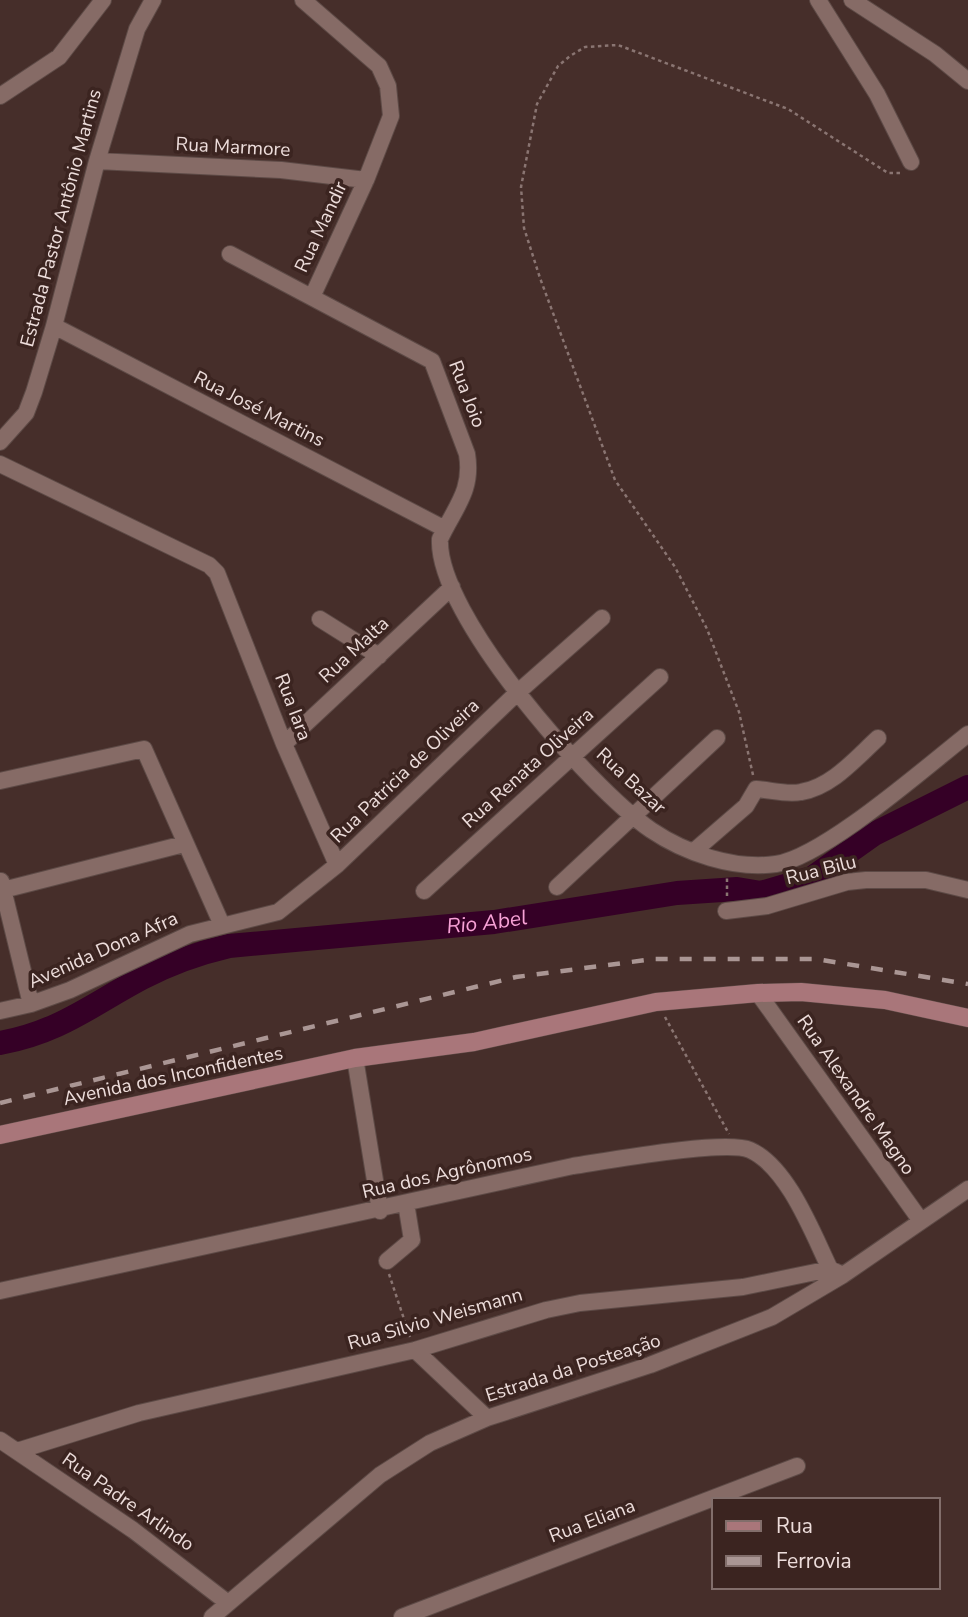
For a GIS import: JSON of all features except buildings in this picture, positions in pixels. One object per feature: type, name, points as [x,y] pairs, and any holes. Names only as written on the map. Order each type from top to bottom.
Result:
[{"type":"main road","name":"Avenida dos Inconfidentes","points":[[0,1135],[355,1058],[474,1042],[656,1002],[801,992],[886,1000],[968,1018]]},
{"type":"street","points":[[0,96],[59,57],[103,0]]},
{"type":"street","name":"Rua Mandir","points":[[230,254],[312,297],[366,180],[391,116],[388,86],[379,66],[365,51],[303,0]]},
{"type":"street","points":[[818,0],[877,94],[911,162]]},
{"type":"street","name":"Estrada Pastor Antônio Martins","points":[[0,442],[26,413],[54,326],[97,161],[137,29],[149,1]]},
{"type":"street","points":[[860,2],[935,54],[968,81]]},
{"type":"street","name":"Rua Marmore","points":[[97,161],[281,170],[366,180]]},
{"type":"street","name":"Rua Joio","points":[[312,297],[423,354],[436,367],[470,469],[466,492],[445,529]]},
{"type":"street","name":"Rua José Martins","points":[[54,326],[445,529]]},
{"type":"street","name":"Rua Iara","points":[[0,464],[209,565],[223,584],[284,744],[337,865]]},
{"type":"street","name":"Rua Bazar","points":[[445,529],[440,546],[452,587],[467,618],[517,693],[573,757],[633,816],[651,830],[694,851],[719,860],[764,865],[797,858],[843,830],[968,734]]},
{"type":"street","name":"Rua Malta","points":[[284,744],[452,587]]},
{"type":"street","name":"Rua Patricia de Oliveira","points":[[222,925],[278,912],[337,865],[517,693],[602,618]]},
{"type":"street","points":[[320,619],[379,656]]},
{"type":"street","name":"Rua Renata Oliveira","points":[[424,891],[660,677]]},
{"type":"street","points":[[694,851],[746,806],[756,789],[792,793],[809,790],[828,781],[878,737]]},
{"type":"street","points":[[556,887],[717,738]]},
{"type":"street","points":[[0,781],[144,749],[222,925]]},
{"type":"street","points":[[31,1004],[1,884],[184,844]]},
{"type":"street","name":"Rua Bilu","points":[[726,906],[766,906],[840,884],[866,880],[926,880],[968,890]]},
{"type":"street","name":"Avenida Dona Afra","points":[[0,1012],[31,1004],[103,975],[164,944],[222,925]]},
{"type":"street","name":"Rua Alexandre Magno","points":[[758,993],[921,1221]]},
{"type":"street","points":[[355,1058],[380,1210]]},
{"type":"street","points":[[736,1146],[759,1156],[786,1186],[836,1272]]},
{"type":"street","name":"Rua dos Agrônomos","points":[[0,1291],[573,1166],[652,1154],[736,1146]]},
{"type":"street","name":"Estrada da Posteação","points":[[212,1617],[404,1458],[430,1443],[487,1418],[650,1365],[772,1317],[836,1272],[968,1189]]},
{"type":"street","points":[[387,1261],[412,1240],[406,1203]]},
{"type":"street","name":"Rua Silvio Weismann","points":[[17,1451],[139,1413],[415,1350],[546,1310],[580,1303],[743,1287],[836,1272]]},
{"type":"street","points":[[415,1350],[487,1418]]},
{"type":"street","name":"Rua Padre Arlindo","points":[[0,1440],[133,1530],[228,1603]]},
{"type":"street","name":"Rua Eliana","points":[[714,1498],[797,1466]]},
{"type":"street","name":"Rua Eliana","points":[[402,1617],[712,1499]]},
{"type":"path","points":[[756,789],[739,712],[707,629],[681,577],[615,480],[524,228],[521,187],[537,104],[558,66],[570,56],[585,47],[618,45],[788,109],[888,173],[903,173],[911,162]]},
{"type":"path","points":[[726,906],[727,878]]},
{"type":"path","points":[[656,1002],[736,1146]]},
{"type":"path","points":[[387,1261],[387,1270],[415,1350]]},
{"type":"waterway","name":"Rio Abel","points":[[0,1043],[58,1025],[163,968],[229,946],[494,922],[677,893],[737,889],[761,893],[812,878],[874,834],[968,787]]},
{"type":"railway","points":[[0,1103],[516,977],[654,959],[816,959],[968,984]]}]
